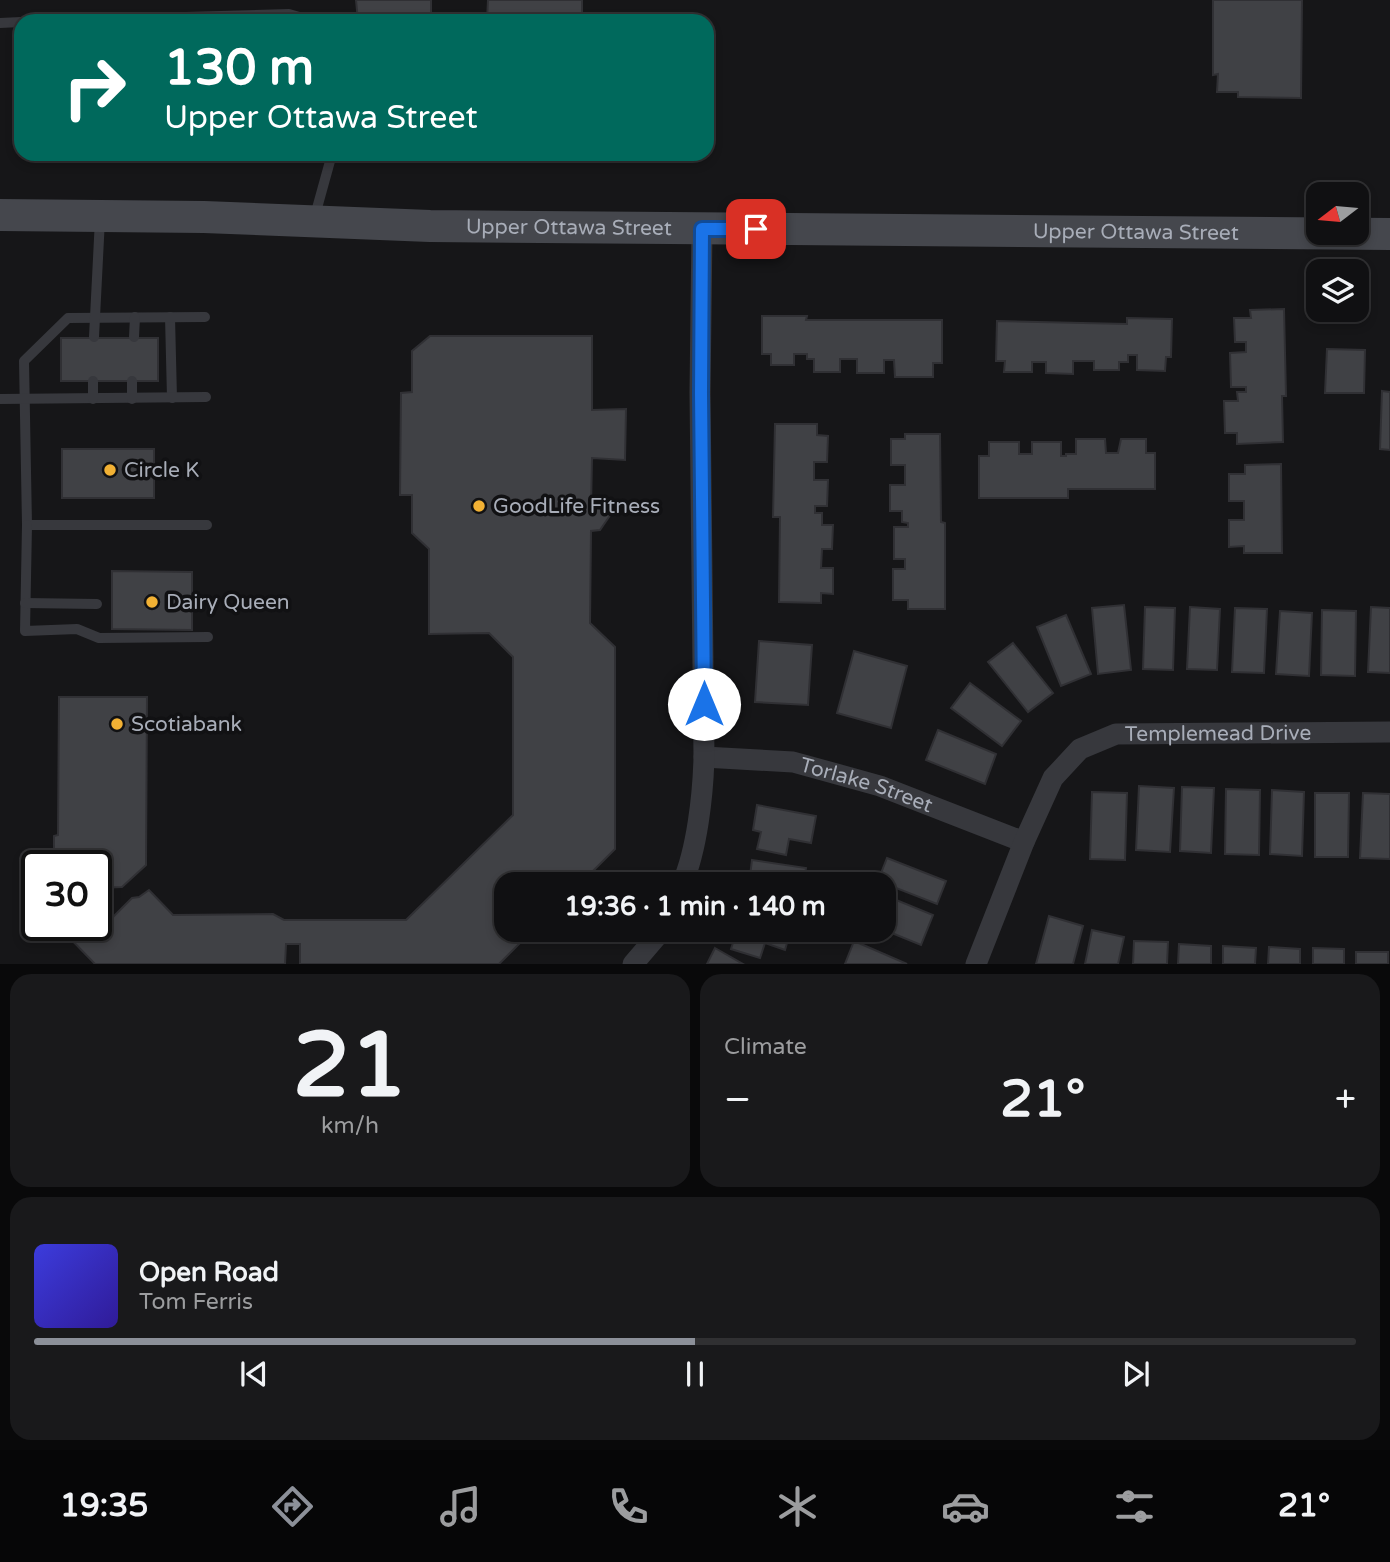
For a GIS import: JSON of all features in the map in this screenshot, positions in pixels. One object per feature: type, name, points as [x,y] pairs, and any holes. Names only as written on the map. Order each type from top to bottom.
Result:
[{"type":"main road","name":"Upper Ottawa Street","points":[[0,215],[314,221],[379,225],[1390,234]]},
{"type":"street","points":[[687,872],[703,780],[704,757],[702,229]]},
{"type":"street","name":"Templemead Drive","points":[[976,964],[1024,842],[1053,778],[1080,749],[1116,734],[1390,732]]},
{"type":"street","name":"Torlake Street","points":[[704,757],[793,762],[880,786],[1024,842]]},
{"type":"street","points":[[633,964],[652,942]]},
{"type":"lane","points":[[314,221],[330,161]]},
{"type":"lane","points":[[94,337],[100,216]]},
{"type":"lane","points":[[134,337],[135,317]]},
{"type":"lane","points":[[170,317],[172,398]]},
{"type":"lane","points":[[205,317],[68,318],[24,362],[27,525],[25,631],[78,629],[99,638],[208,637]]},
{"type":"lane","points":[[93,381],[93,398]]},
{"type":"lane","points":[[132,381],[132,398]]},
{"type":"lane","points":[[0,399],[206,397]]},
{"type":"lane","points":[[27,525],[207,525]]},
{"type":"lane","points":[[26,603],[97,604]]},
{"type":"building","points":[[356,0],[431,0],[431,14],[357,14]]},
{"type":"building","points":[[488,0],[582,0],[582,14],[487,14]]},
{"type":"building","points":[[1213,0],[1302,0],[1301,98],[1238,97],[1238,92],[1217,92],[1218,74],[1213,75]]},
{"type":"building","points":[[1284,309],[1286,396],[1282,396],[1283,442],[1237,444],[1237,433],[1225,433],[1224,401],[1238,401],[1237,392],[1246,392],[1246,387],[1231,387],[1230,353],[1246,352],[1246,342],[1235,342],[1234,318],[1251,318],[1250,310]]},
{"type":"building","points":[[762,316],[807,316],[806,320],[942,320],[942,363],[933,363],[933,377],[895,377],[894,360],[884,360],[884,373],[857,373],[857,359],[840,359],[840,372],[814,372],[814,359],[807,359],[807,354],[794,354],[794,365],[771,365],[771,354],[762,354]]},
{"type":"building","points":[[1127,318],[1172,319],[1171,357],[1166,357],[1165,371],[1137,370],[1137,355],[1128,355],[1128,362],[1119,362],[1119,370],[1094,370],[1094,361],[1073,361],[1073,374],[1046,373],[1046,362],[1032,362],[1032,372],[1004,372],[1005,361],[996,361],[997,321],[1127,324]]},
{"type":"building","points":[[430,336],[592,336],[592,410],[626,409],[625,460],[592,458],[591,508],[597,507],[611,514],[600,530],[591,531],[590,623],[615,647],[615,849],[592,872],[494,872],[494,942],[521,942],[499,964],[300,964],[300,944],[286,944],[285,964],[95,964],[73,941],[112,941],[112,918],[132,898],[149,890],[173,915],[273,914],[284,920],[406,920],[513,815],[513,657],[489,633],[429,634],[429,549],[412,533],[412,495],[400,495],[401,393],[412,392],[412,351]]},
{"type":"building","points":[[61,338],[158,338],[158,381],[61,381]]},
{"type":"building","points":[[1327,349],[1365,350],[1364,393],[1325,393]]},
{"type":"building","points":[[1382,391],[1390,392],[1390,450],[1380,449]]},
{"type":"building","points":[[775,424],[817,424],[817,435],[828,436],[827,462],[814,462],[814,480],[828,480],[827,506],[815,506],[815,513],[822,513],[822,525],[833,525],[832,549],[822,549],[821,568],[833,568],[833,594],[821,593],[821,603],[779,602],[780,517],[773,517]]},
{"type":"building","points":[[905,434],[940,434],[941,522],[945,523],[945,609],[908,609],[908,600],[893,600],[893,569],[905,569],[905,559],[894,559],[894,527],[908,527],[908,523],[902,522],[902,511],[890,511],[890,485],[905,485],[905,465],[891,465],[891,439],[905,439]]},
{"type":"building","points":[[1076,439],[1105,439],[1106,453],[1118,453],[1121,439],[1146,439],[1146,453],[1155,453],[1155,489],[1068,489],[1068,498],[979,498],[979,456],[989,456],[989,442],[1019,442],[1019,454],[1032,454],[1032,442],[1061,442],[1061,456],[1066,456],[1076,454]]},
{"type":"building","points":[[62,449],[154,449],[154,498],[62,498]]},
{"type":"building","points":[[1281,464],[1282,553],[1244,553],[1244,546],[1229,547],[1229,520],[1244,520],[1244,501],[1229,501],[1229,474],[1245,474],[1245,465]]},
{"type":"building","points":[[112,571],[192,572],[192,630],[112,629]]},
{"type":"building","points":[[1124,605],[1131,670],[1098,674],[1092,608]]},
{"type":"building","points":[[1145,607],[1175,608],[1173,670],[1143,669]]},
{"type":"building","points":[[1190,607],[1220,609],[1217,670],[1187,669]]},
{"type":"building","points":[[1371,607],[1390,608],[1390,673],[1368,672]]},
{"type":"building","points":[[1235,608],[1267,609],[1264,673],[1232,672]]},
{"type":"building","points":[[1322,610],[1356,611],[1355,676],[1321,675]]},
{"type":"building","points":[[1280,611],[1312,613],[1309,676],[1276,674]]},
{"type":"building","points":[[1066,615],[1091,674],[1061,686],[1037,627]]},
{"type":"building","points":[[759,641],[812,645],[808,705],[755,702]]},
{"type":"building","points":[[1013,643],[1053,693],[1028,712],[988,662]]},
{"type":"building","points":[[854,651],[907,666],[891,728],[837,713]]},
{"type":"building","points":[[970,683],[1021,721],[1002,746],[951,708]]},
{"type":"building","points":[[59,697],[147,697],[146,865],[122,887],[112,887],[112,850],[54,850],[54,836],[58,835]]},
{"type":"building","points":[[938,730],[996,754],[985,784],[926,760]]},
{"type":"building","points":[[1139,786],[1174,788],[1170,852],[1136,850]]},
{"type":"building","points":[[1182,787],[1214,788],[1211,853],[1180,851]]},
{"type":"building","points":[[1226,789],[1260,790],[1259,855],[1225,854]]},
{"type":"building","points":[[1272,790],[1304,792],[1302,856],[1270,854]]},
{"type":"building","points":[[1092,792],[1127,793],[1125,860],[1090,859]]},
{"type":"building","points":[[1315,793],[1349,793],[1348,857],[1315,857]]},
{"type":"building","points":[[1363,793],[1390,794],[1390,859],[1360,858]]},
{"type":"building","points":[[757,805],[816,816],[811,843],[789,839],[786,855],[757,849],[761,832],[753,830]]},
{"type":"building","points":[[887,858],[946,881],[937,904],[896,888],[896,872],[882,872]]},
{"type":"building","points":[[752,860],[806,868],[805,872],[750,872]]},
{"type":"building","points":[[896,900],[933,915],[921,945],[896,935]]},
{"type":"building","points":[[1049,916],[1083,926],[1073,964],[1036,964]]},
{"type":"building","points":[[1092,930],[1124,937],[1118,964],[1085,964]]},
{"type":"building","points":[[1134,941],[1168,942],[1167,964],[1133,964]]},
{"type":"building","points":[[733,942],[787,942],[785,950],[765,943],[760,958],[731,949]]},
{"type":"building","points":[[854,942],[856,942],[907,964],[845,964]]},
{"type":"building","points":[[1179,944],[1211,946],[1211,964],[1178,964]]},
{"type":"building","points":[[1223,946],[1256,948],[1255,964],[1223,964]]},
{"type":"building","points":[[1269,947],[1300,949],[1300,964],[1268,964]]},
{"type":"building","points":[[715,948],[743,964],[707,964]]},
{"type":"building","points":[[1313,948],[1344,949],[1344,964],[1313,964]]},
{"type":"building","points":[[1356,952],[1388,952],[1388,964],[1356,964]]},
{"type":"place","name":"Circle K","points":[[110,470]]},
{"type":"place","name":"GoodLife Fitness","points":[[479,506]]},
{"type":"place","name":"Dairy Queen","points":[[152,602]]},
{"type":"place","name":"Scotiabank","points":[[117,724]]},
{"type":"route","points":[[704,704],[702,229],[756,229]]}]
